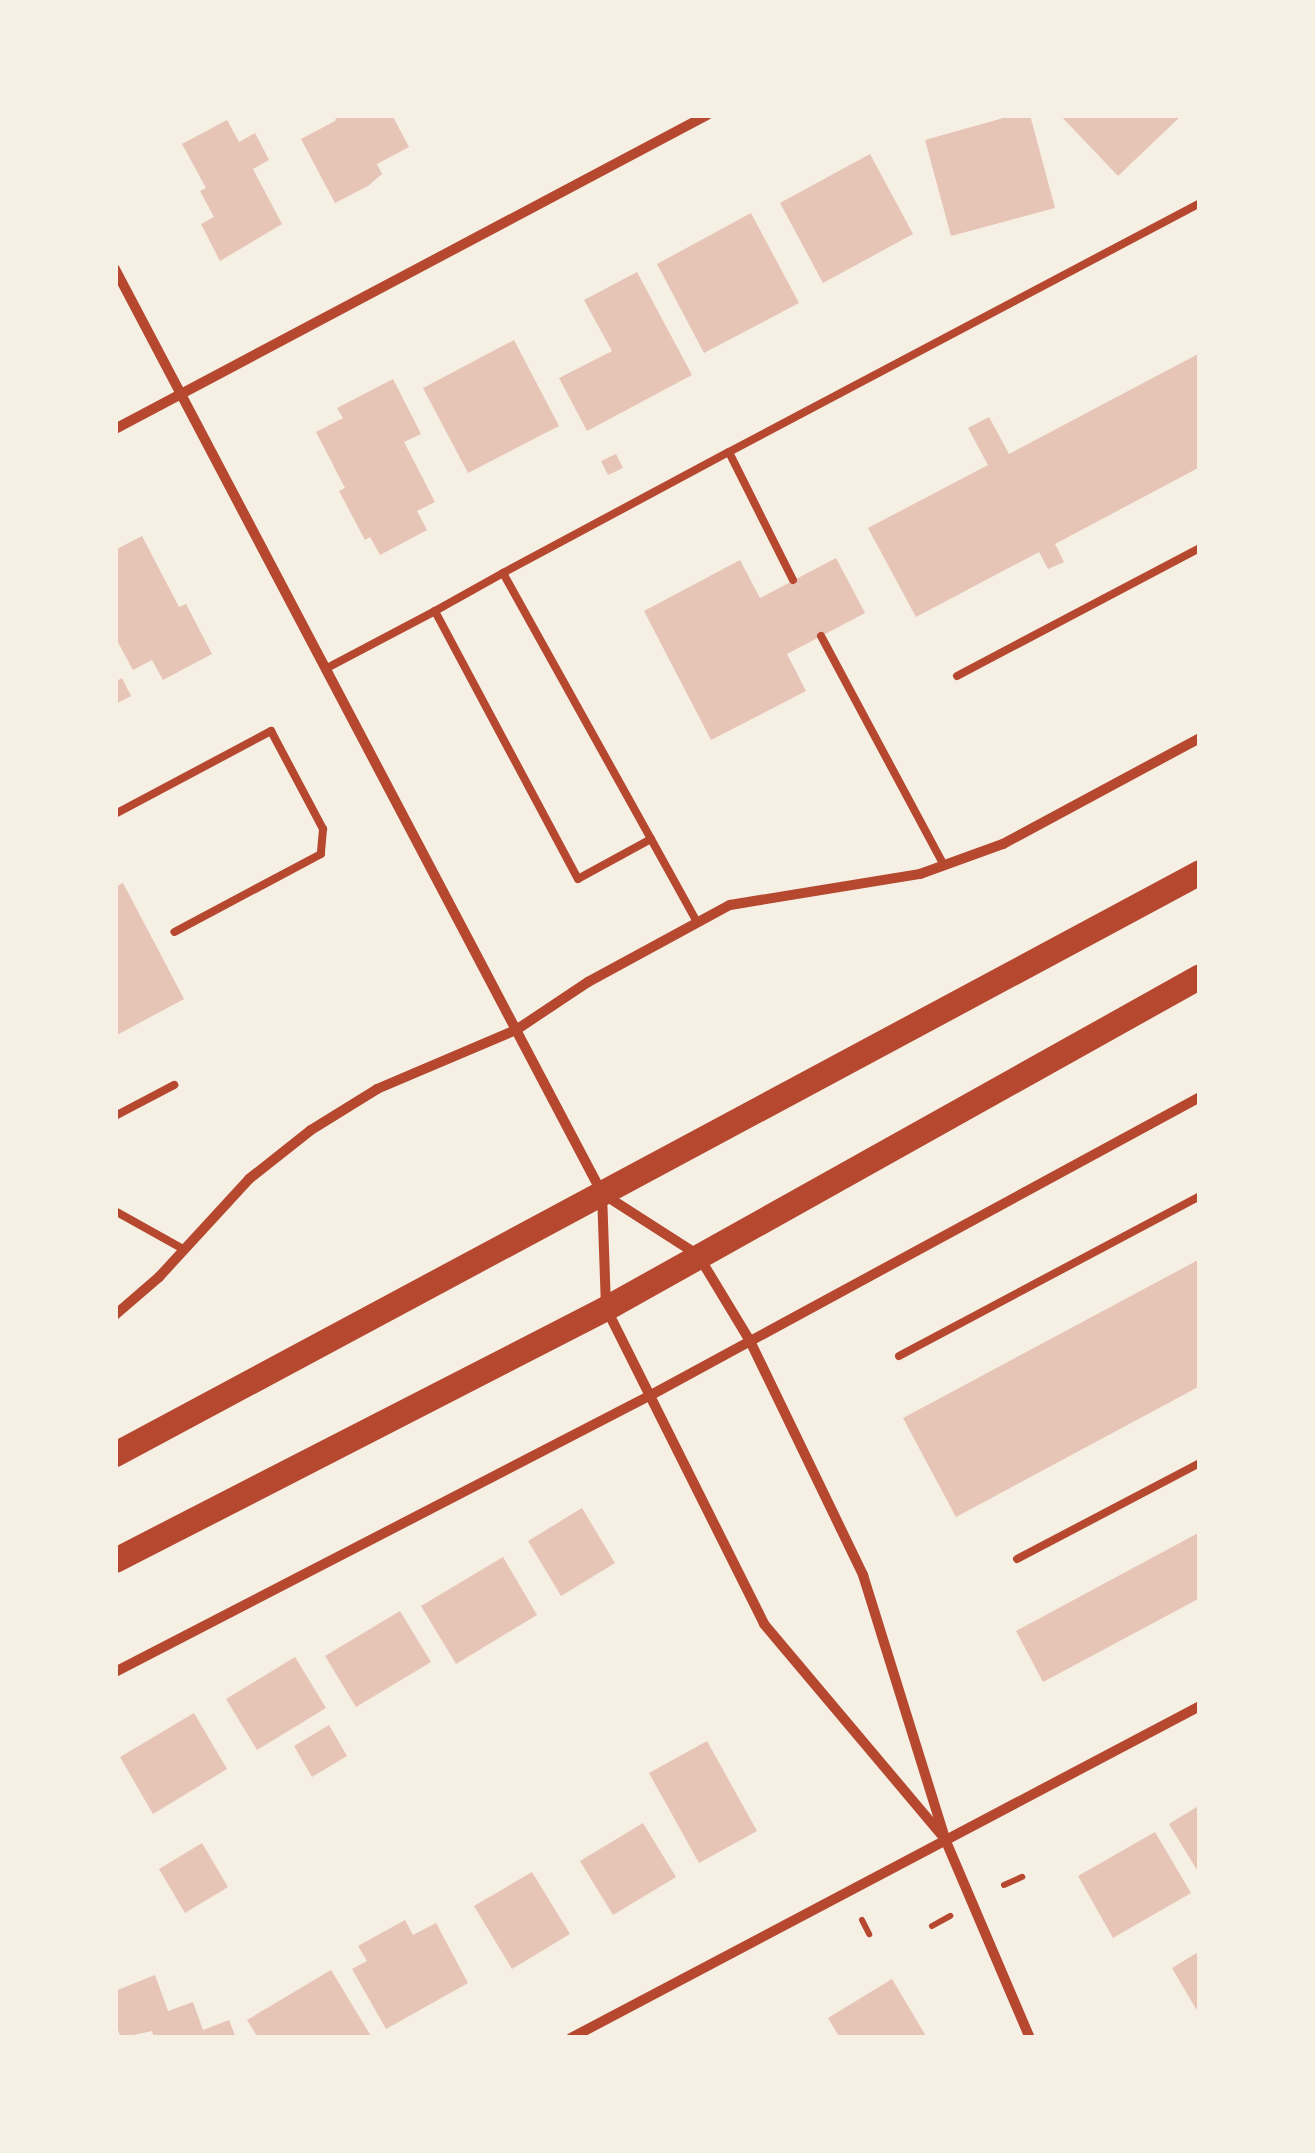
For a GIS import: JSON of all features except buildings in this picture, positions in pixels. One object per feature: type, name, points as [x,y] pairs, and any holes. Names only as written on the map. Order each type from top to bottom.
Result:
[{"type":"main road","points":[[115,1454],[1200,872]]},
{"type":"main road","points":[[115,1560],[606,1308],[1200,976]]},
{"type":"street","points":[[115,429],[707,115]]},
{"type":"street","points":[[115,269],[602,1193],[606,1308],[764,1624],[945,1838]]},
{"type":"street","points":[[115,1315],[184,1250],[249,1179],[311,1130],[377,1089],[516,1030],[588,982],[730,905],[920,874],[1002,844],[1200,738]]},
{"type":"street","points":[[115,1672],[651,1395],[1200,1096]]},
{"type":"street","points":[[602,1193],[698,1255],[750,1341],[863,1575],[945,1838],[1030,2038]]},
{"type":"street","points":[[571,2038],[1200,1706]]},
{"type":"lane","points":[[327,668],[1200,203]]},
{"type":"lane","points":[[729,452],[793,580]]},
{"type":"lane","points":[[957,676],[1200,548]]},
{"type":"lane","points":[[503,574],[697,922]]},
{"type":"lane","points":[[435,611],[578,879],[651,840]]},
{"type":"lane","points":[[822,636],[944,865]]},
{"type":"lane","points":[[115,814],[271,731],[323,829],[321,854],[174,932]]},
{"type":"lane","points":[[115,1116],[174,1084]]},
{"type":"lane","points":[[900,1356],[1200,1196]]},
{"type":"lane","points":[[115,1212],[184,1250]]},
{"type":"lane","points":[[1018,1559],[1200,1463]]},
{"type":"path","points":[[1004,1884],[1022,1877]]},
{"type":"path","points":[[932,1926],[950,1916]]},
{"type":"path","points":[[862,1920],[869,1934]]}]
